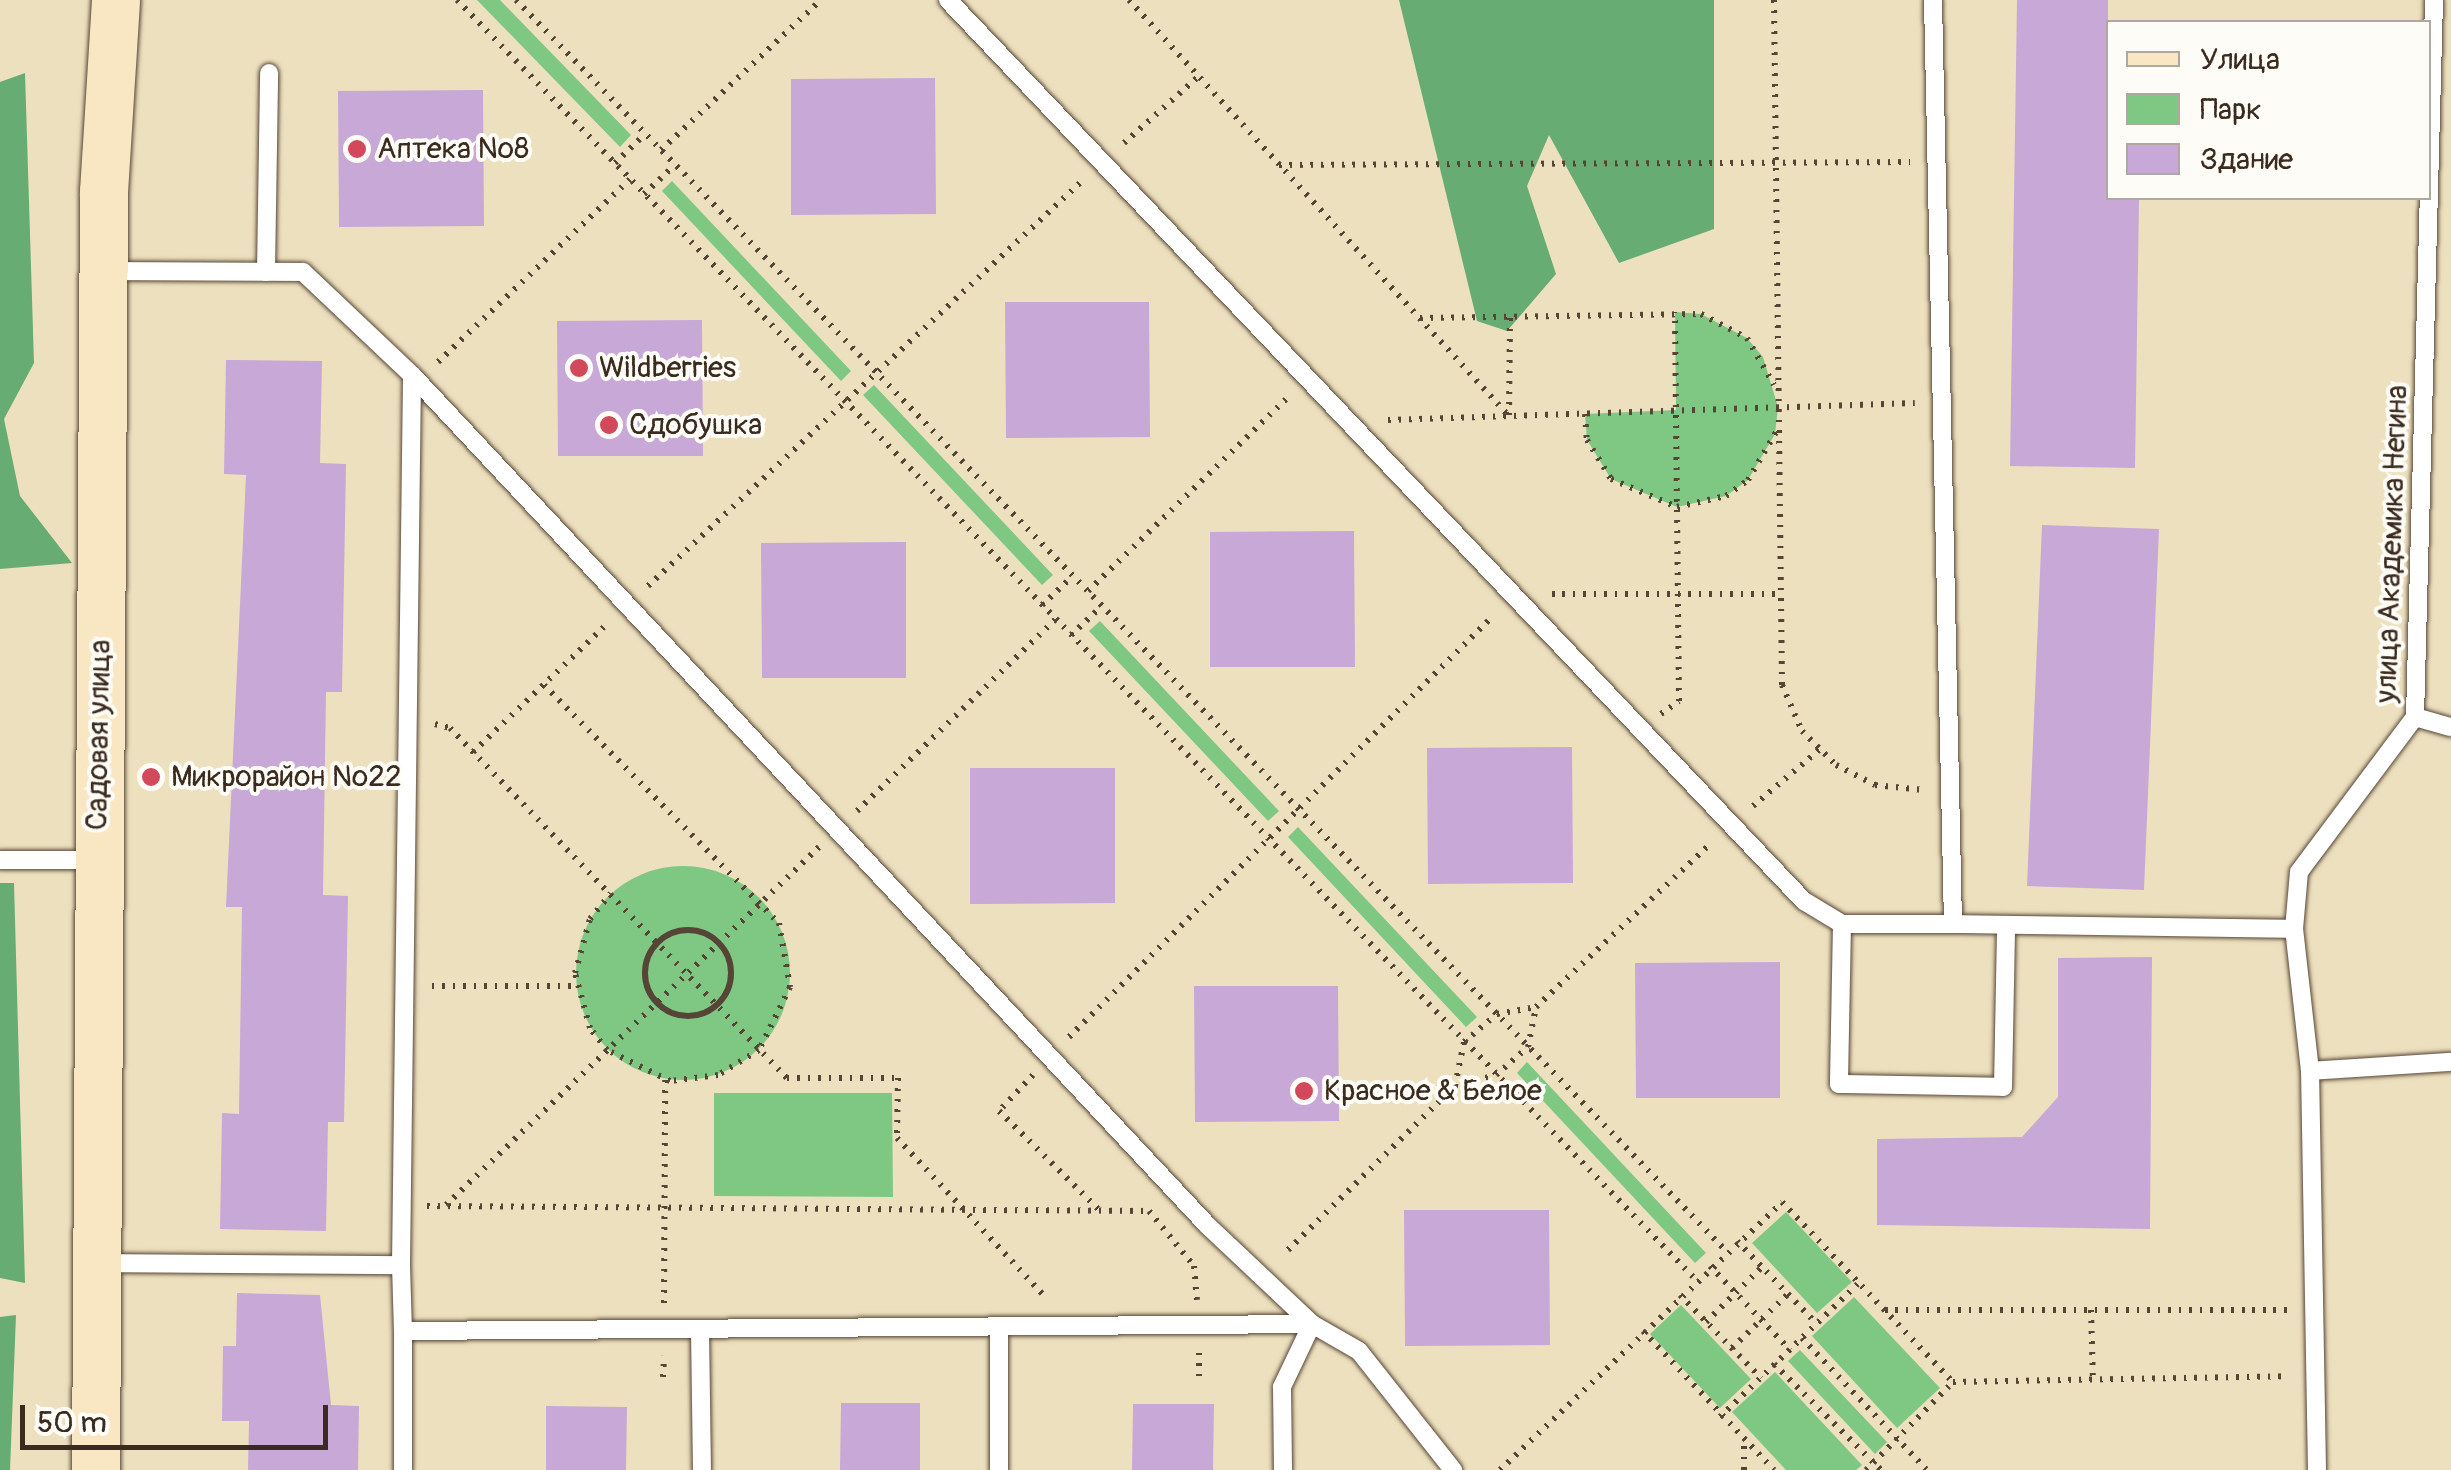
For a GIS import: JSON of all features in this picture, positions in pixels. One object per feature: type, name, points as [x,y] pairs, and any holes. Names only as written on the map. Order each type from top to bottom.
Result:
[{"type":"street","name":"Садовая улица","points":[[96,1470],[105,271],[116,0]]},
{"type":"lane","points":[[948,0],[1804,902],[1842,924],[2294,929]]},
{"type":"lane","points":[[1933,0],[1953,924]]},
{"type":"lane","name":"улица Академика Негина","points":[[2431,140],[2434,0]]},
{"type":"lane","points":[[266,272],[269,73]]},
{"type":"lane","points":[[2432,104],[2451,103]]},
{"type":"lane","name":"улица Академика Негина","points":[[2317,1470],[2310,1071],[2294,929],[2299,872],[2415,717],[2429,200]]},
{"type":"lane","points":[[105,271],[302,272],[412,375],[1050,1057],[1312,1324],[1359,1351],[1453,1470]]},
{"type":"lane","points":[[403,1470],[401,1265],[412,375]]},
{"type":"lane","points":[[2415,717],[2451,727]]},
{"type":"lane","points":[[0,860],[98,860]]},
{"type":"lane","points":[[1842,924],[1840,1084],[2003,1087],[2006,925]]},
{"type":"lane","points":[[2310,1071],[2451,1062]]},
{"type":"lane","points":[[96,1263],[401,1265]]},
{"type":"lane","points":[[403,1331],[1312,1324]]},
{"type":"lane","points":[[1282,1470],[1282,1386],[1312,1324]]},
{"type":"lane","points":[[999,1326],[999,1470]]},
{"type":"lane","points":[[700,1328],[702,1470]]},
{"type":"path","points":[[457,0],[1696,1280]]},
{"type":"path","points":[[516,0],[1726,1251]]},
{"type":"path","points":[[661,150],[821,0]]},
{"type":"path","points":[[1129,0],[1509,416]]},
{"type":"path","points":[[1774,0],[1782,684],[1818,750],[1875,784],[1950,790]]},
{"type":"path","points":[[473,752],[872,368],[1199,76]]},
{"type":"path","points":[[614,163],[645,134]]},
{"type":"path","points":[[1279,164],[1936,162]]},
{"type":"path","points":[[644,194],[675,165]]},
{"type":"path","points":[[437,363],[630,179]]},
{"type":"path","points":[[1639,728],[1679,701],[1675,312]]},
{"type":"path","points":[[1420,318],[1701,314],[1747,338],[1763,357],[1778,407],[1775,434],[1748,480],[1726,496],[1677,507],[1612,479],[1587,440],[1585,414]]},
{"type":"path","points":[[1509,416],[1510,316]]},
{"type":"path","points":[[1088,591],[1307,379]]},
{"type":"path","points":[[1350,421],[1942,402]]},
{"type":"path","points":[[1042,606],[1073,576]]},
{"type":"path","points":[[1102,1213],[999,1110],[1269,840],[1297,807],[1514,596],[1780,594]]},
{"type":"path","points":[[1071,635],[1102,606]]},
{"type":"path","points":[[445,1206],[1056,619]]},
{"type":"path","points":[[544,685],[763,901],[786,940],[790,987],[759,1050],[718,1075],[665,1080],[607,1050],[576,986],[578,946],[611,893]]},
{"type":"path","points":[[408,716],[450,728],[720,1003],[787,1078],[898,1078],[897,1138],[1072,1326]]},
{"type":"path","points":[[1455,1086],[1464,1042],[1497,1014],[1536,1007],[1731,824],[1818,750]]},
{"type":"path","points":[[656,1004],[644,967],[657,942],[681,930],[719,942]]},
{"type":"path","points":[[656,1004],[690,1016],[720,1003],[731,972],[719,942]]},
{"type":"path","points":[[405,986],[576,986]]},
{"type":"path","points":[[1288,1250],[1455,1086],[1496,1075],[1528,1047],[1536,1007]]},
{"type":"path","points":[[663,1377],[665,1080]]},
{"type":"path","points":[[1500,1470],[1710,1266],[1782,1202],[1953,1382]]},
{"type":"path","points":[[402,1206],[1149,1211],[1194,1266],[1199,1376]]},
{"type":"path","points":[[1737,1241],[1817,1324]]},
{"type":"path","points":[[1710,1266],[1790,1350]]},
{"type":"path","points":[[1706,1322],[1762,1267]]},
{"type":"path","points":[[1720,1417],[1859,1283]]},
{"type":"path","points":[[1732,1348],[1788,1294]]},
{"type":"path","points":[[1680,1295],[1761,1378]]},
{"type":"path","points":[[1884,1310],[2314,1310]]},
{"type":"path","points":[[2091,1310],[2093,1380]]},
{"type":"path","points":[[1643,1332],[1774,1470]]},
{"type":"path","points":[[1802,1338],[1928,1470]]},
{"type":"path","points":[[1774,1364],[1881,1470]]},
{"type":"path","points":[[1866,1470],[1953,1382],[2315,1375]]},
{"type":"path","points":[[1744,1439],[1744,1470]]},
{"type":"green space","points":[[477,0],[500,0],[631,135],[620,147]]},
{"type":"green space","points":[[1399,0],[1714,0],[1714,229],[1619,263],[1549,135],[1527,186],[1556,274],[1507,331],[1477,321]]},
{"type":"green space","points":[[25,73],[34,363],[4,419],[20,496],[72,563],[0,569],[0,82]]},
{"type":"green space","points":[[672,181],[851,371],[841,381],[662,191]]},
{"type":"green space","points":[[1675,312],[1701,314],[1747,338],[1763,357],[1778,407],[1775,434],[1748,480],[1726,496],[1677,507],[1611,479],[1587,440],[1585,414],[1676,410]]},
{"type":"green space","points":[[874,385],[1053,575],[1042,585],[863,395]]},
{"type":"green space","points":[[1100,621],[1279,811],[1268,821],[1089,631]]},
{"type":"green space","points":[[1298,827],[1477,1017],[1466,1027],[1288,837]]},
{"type":"green space","points":[[683,866],[724,874],[759,897],[782,932],[790,973],[782,1014],[759,1049],[724,1072],[683,1080],[642,1072],[607,1049],[584,1014],[576,973],[584,932],[607,897],[642,874]]},
{"type":"green space","points":[[0,883],[14,883],[25,1283],[0,1278]]},
{"type":"green space","points":[[1527,1062],[1706,1253],[1695,1263],[1517,1073]]},
{"type":"green space","points":[[714,1093],[892,1093],[893,1197],[714,1196]]},
{"type":"green space","points":[[1786,1212],[1852,1282],[1817,1313],[1752,1243]]},
{"type":"green space","points":[[1854,1297],[1940,1388],[1897,1428],[1812,1336]]},
{"type":"green space","points":[[1681,1305],[1751,1379],[1720,1408],[1650,1334]]},
{"type":"green space","points":[[16,1315],[10,1470],[0,1470],[0,1317]]},
{"type":"green space","points":[[1800,1350],[1887,1442],[1875,1454],[1788,1361]]},
{"type":"green space","points":[[1775,1372],[1862,1465],[1856,1470],[1786,1470],[1732,1412]]},
{"type":"building","points":[[2017,0],[2108,0],[2106,200],[2139,200],[2135,468],[2010,466]]},
{"type":"building","points":[[935,78],[936,214],[791,215],[791,79]]},
{"type":"building","points":[[483,90],[484,226],[339,227],[338,91]]},
{"type":"building","points":[[1005,302],[1149,302],[1150,437],[1006,438]]},
{"type":"building","points":[[702,320],[703,456],[558,456],[557,321]]},
{"type":"building","points":[[226,360],[322,361],[320,463],[346,464],[342,692],[326,692],[323,895],[348,896],[344,1122],[328,1122],[326,1231],[220,1229],[222,1113],[239,1114],[242,907],[226,907],[246,475],[224,474]]},
{"type":"building","points":[[2042,525],[2159,529],[2144,890],[2027,886]]},
{"type":"building","points":[[1354,531],[1355,667],[1210,667],[1210,532]]},
{"type":"building","points":[[906,542],[906,678],[762,678],[761,543]]},
{"type":"building","points":[[1572,747],[1573,883],[1428,884],[1427,748]]},
{"type":"building","points":[[970,768],[1115,768],[1115,903],[970,904]]},
{"type":"building","points":[[2152,957],[2150,1229],[1877,1225],[1877,1139],[2022,1137],[2058,1097],[2058,958]]},
{"type":"building","points":[[1780,962],[1780,1098],[1636,1098],[1635,963]]},
{"type":"building","points":[[1194,986],[1338,986],[1339,1121],[1195,1122]]},
{"type":"building","points":[[1404,1210],[1549,1210],[1550,1345],[1405,1346]]},
{"type":"building","points":[[237,1293],[320,1295],[331,1405],[359,1406],[358,1470],[248,1470],[249,1421],[222,1421],[223,1346],[236,1346]]},
{"type":"building","points":[[841,1403],[920,1403],[920,1470],[840,1470]]},
{"type":"building","points":[[1133,1404],[1214,1404],[1213,1470],[1132,1470]]},
{"type":"building","points":[[546,1406],[627,1407],[626,1470],[546,1470]]},
{"type":"place","name":"Аптека №8","points":[[357,149]]},
{"type":"place","name":"Wildberries","points":[[579,368]]},
{"type":"place","name":"Сдобушка","points":[[609,425]]},
{"type":"place","name":"Микрорайон №22","points":[[151,777]]},
{"type":"place","name":"Красное & Белое","points":[[1304,1091]]}]
